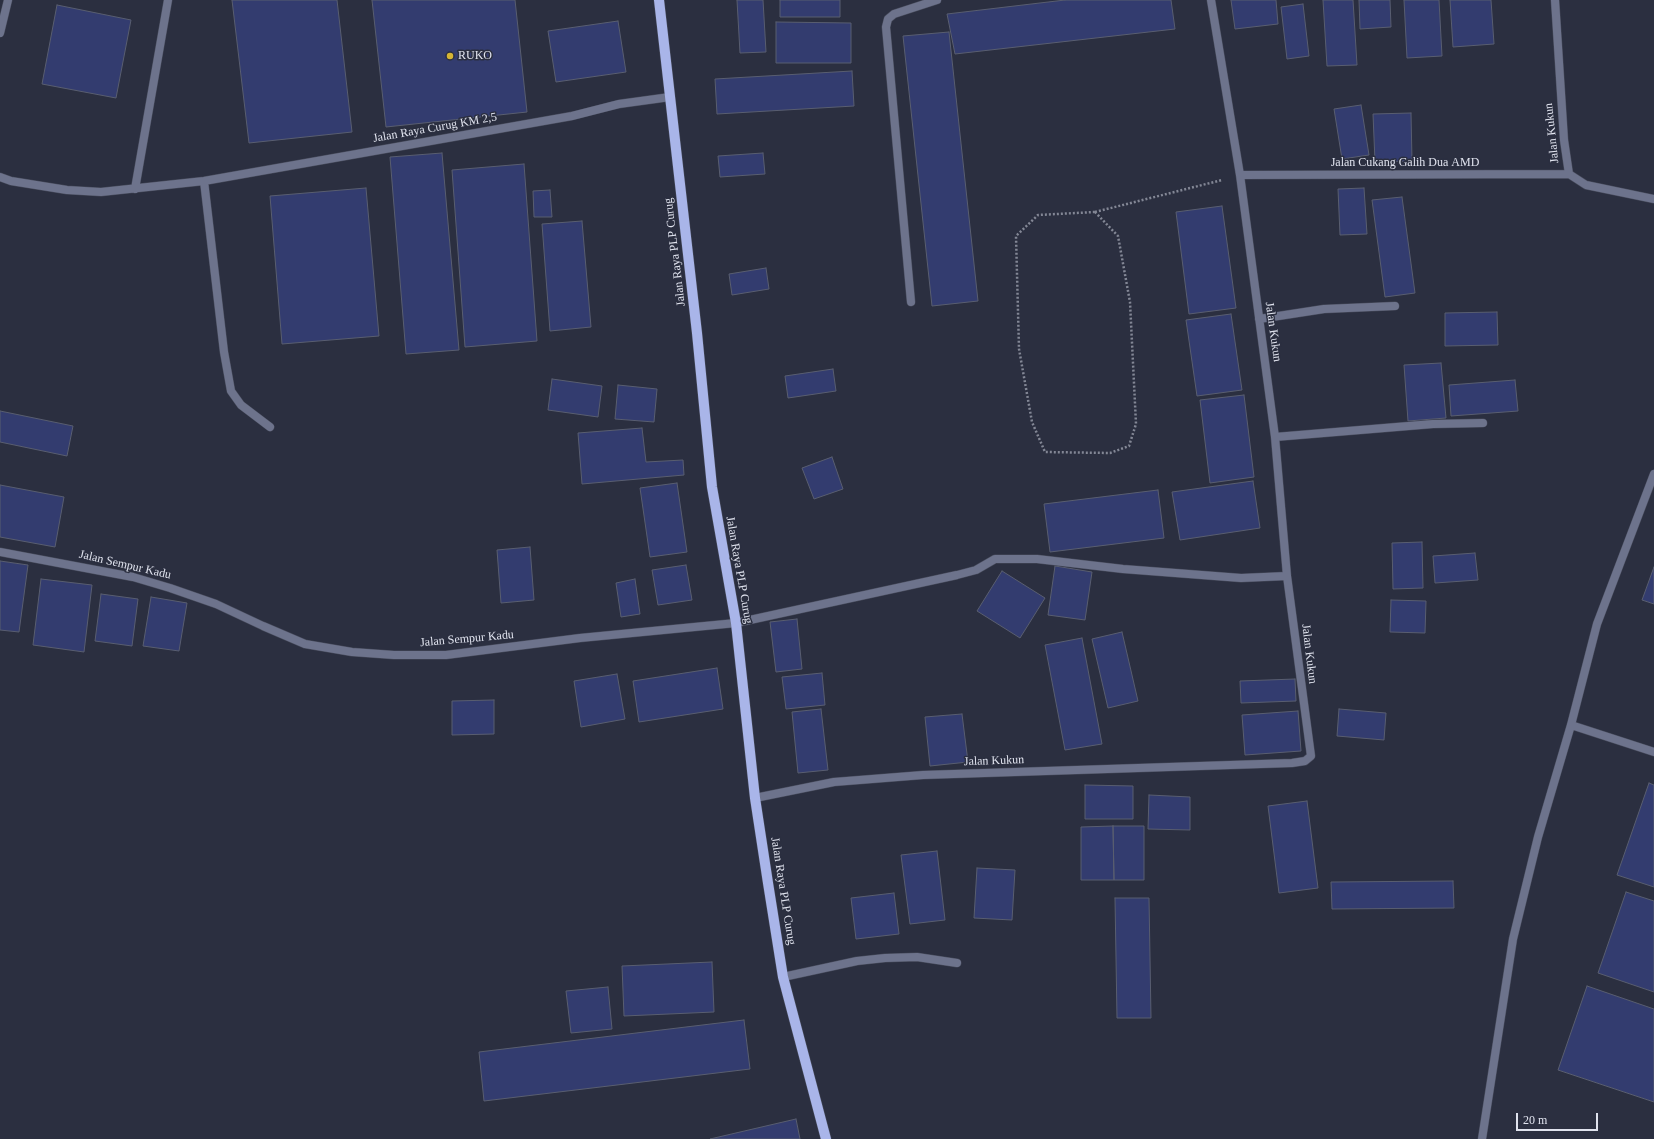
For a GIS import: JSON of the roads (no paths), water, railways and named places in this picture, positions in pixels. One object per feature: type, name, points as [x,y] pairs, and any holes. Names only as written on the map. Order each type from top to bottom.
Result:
[{"type":"main road","name":"Jalan Raya PLP Curug","points":[[659,0],[697,333],[712,487],[736,624],[755,798],[783,977],[826,1139]]},
{"type":"street","points":[[0,33],[8,0]]},
{"type":"street","points":[[135,190],[168,0]]},
{"type":"street","points":[[911,302],[886,27],[888,19],[894,14],[937,0]]},
{"type":"street","name":"Jalan Kukun","points":[[755,798],[834,782],[923,775],[1305,761],[1311,756],[1287,576],[1275,438],[1240,175],[1210,0]]},
{"type":"street","name":"Jalan Kukun","points":[[1555,0],[1564,140],[1569,174],[1586,185],[1654,198]]},
{"type":"street","name":"Jalan Raya Curug KM 2,5","points":[[0,177],[11,181],[67,190],[101,192],[135,190],[204,181],[572,116],[619,104],[670,97]]},
{"type":"street","name":"Jalan Cukang Galih Dua AMD","points":[[1240,175],[1569,174]]},
{"type":"street","points":[[204,181],[224,352],[231,391],[241,405],[270,427]]},
{"type":"street","points":[[1259,319],[1324,309],[1395,306]]},
{"type":"street","points":[[1275,438],[1433,424],[1483,423]]},
{"type":"street","points":[[1482,1139],[1513,939],[1538,837],[1571,725],[1597,624],[1654,474]]},
{"type":"street","name":"Jalan Sempur Kadu","points":[[0,552],[140,579],[216,604],[262,626],[306,644],[352,652],[394,655],[446,655],[580,638],[736,624],[957,575],[976,570],[995,559],[1036,559],[1240,578],[1287,576]]},
{"type":"street","points":[[1571,725],[1654,752]]},
{"type":"street","points":[[783,977],[857,961],[885,958],[917,957],[957,962]]},
{"type":"place","name":"RUKO","points":[[450,56]]}]
